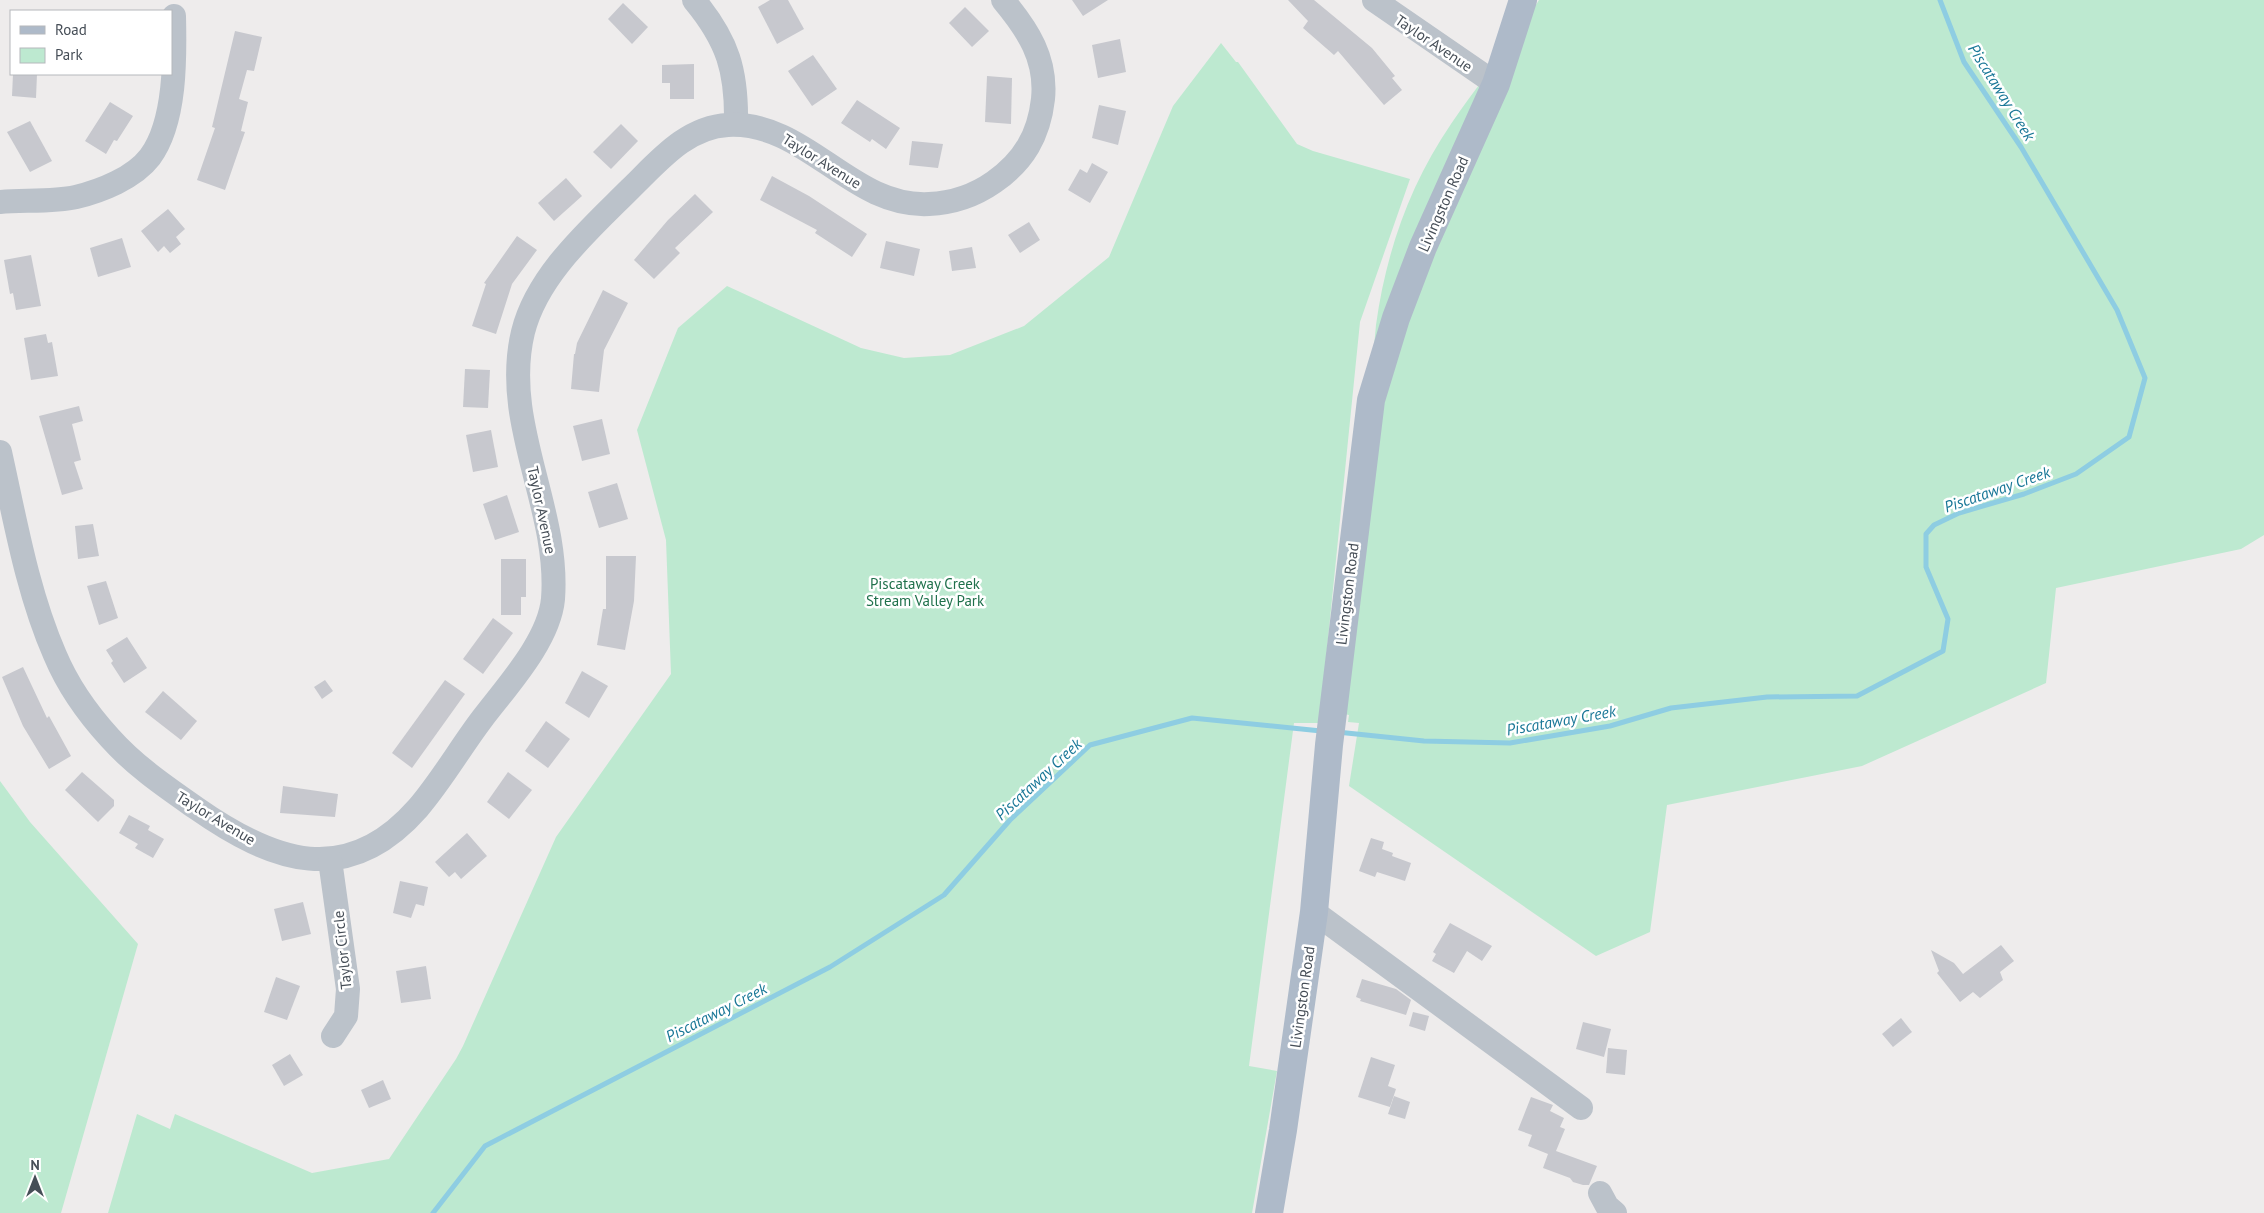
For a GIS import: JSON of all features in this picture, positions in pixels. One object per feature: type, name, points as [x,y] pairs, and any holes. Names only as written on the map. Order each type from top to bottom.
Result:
[{"type":"main road","name":"Livingston Road","points":[[1269,1213],[1284,1130],[1314,912],[1336,680],[1372,400],[1396,318],[1423,247],[1496,84],[1523,0]]},
{"type":"street","points":[[694,0],[709,18],[728,52],[736,103],[736,124]]},
{"type":"street","name":"Taylor Avenue","points":[[0,452],[30,577],[44,626],[56,657],[87,711],[112,741],[134,762],[213,820],[244,838],[282,854],[298,858],[330,860],[367,850],[384,840],[418,808],[517,672],[547,626],[553,601],[553,559],[546,519],[524,430],[518,382],[519,353],[529,311],[540,291],[581,237],[661,159],[700,130],[709,127],[736,124],[764,128],[784,136],[811,152],[860,185],[899,202],[936,204],[968,197],[995,182],[1022,159],[1035,137],[1043,102],[1043,66],[1036,49],[1017,17],[1003,0]]},
{"type":"street","name":"Taylor Avenue","points":[[1374,0],[1496,84]]},
{"type":"street","points":[[0,202],[76,197],[114,183],[135,171],[150,157],[159,139],[170,103],[175,66],[174,16]]},
{"type":"street","name":"Taylor Circle","points":[[330,860],[348,988],[346,1016],[333,1036]]},
{"type":"street","points":[[1314,912],[1581,1108]]},
{"type":"street","points":[[1600,1193],[1607,1206],[1615,1213]]},
{"type":"green space","points":[[1539,0],[2264,0],[2264,535],[2241,549],[2056,588],[2046,683],[1862,766],[1667,805],[1650,932],[1596,956],[1349,786],[1359,723],[1348,722],[1349,715],[1340,713],[1376,325],[1380,298],[1393,245],[1412,195],[1436,147]]},
{"type":"green space","name":"Piscataway Creek Stream Valley Park","points":[[1221,43],[1238,62],[1297,144],[1313,151],[1410,179],[1360,322],[1321,723],[1294,723],[1249,1066],[1277,1071],[1252,1213],[108,1213],[137,1114],[170,1129],[175,1114],[312,1173],[389,1159],[456,1059],[556,837],[671,674],[666,540],[637,430],[678,328],[727,286],[861,348],[904,358],[950,355],[1024,326],[1109,257],[1173,106]]},
{"type":"green space","points":[[0,781],[30,822],[138,944],[61,1213],[0,1213]]},
{"type":"building","points":[[770,0],[788,0],[804,29],[777,44],[758,7]]},
{"type":"building","points":[[1072,0],[1108,0],[1083,16]]},
{"type":"building","points":[[1288,0],[1314,0],[1372,48],[1395,76],[1392,78],[1402,90],[1384,105],[1338,51],[1334,55],[1303,28],[1308,21]]},
{"type":"building","points":[[623,3],[648,27],[632,44],[608,19]]},
{"type":"building","points":[[965,7],[989,31],[972,47],[949,23]]},
{"type":"building","points":[[235,31],[262,37],[254,71],[247,70],[239,99],[248,102],[241,131],[245,132],[225,190],[197,180],[215,128],[212,127]]},
{"type":"building","points":[[1120,39],[1126,72],[1098,78],[1092,45]]},
{"type":"building","points":[[813,55],[837,89],[812,106],[788,71]]},
{"type":"building","points":[[694,64],[694,99],[670,99],[670,83],[662,83],[662,65]]},
{"type":"building","points":[[13,75],[37,75],[36,98],[12,96]]},
{"type":"building","points":[[987,76],[1012,78],[1011,124],[985,122]]},
{"type":"building","points":[[857,100],[900,128],[886,149],[872,139],[870,142],[841,123]]},
{"type":"building","points":[[110,102],[133,116],[117,141],[114,140],[106,154],[85,141]]},
{"type":"building","points":[[1099,105],[1126,111],[1118,145],[1092,138]]},
{"type":"building","points":[[30,121],[52,161],[30,172],[7,132]]},
{"type":"building","points":[[621,124],[638,141],[611,169],[593,152]]},
{"type":"building","points":[[912,141],[943,144],[938,168],[909,165]]},
{"type":"building","points":[[1092,163],[1108,172],[1090,203],[1068,190],[1080,169],[1087,173]]},
{"type":"building","points":[[772,176],[809,196],[867,234],[852,257],[815,233],[817,230],[760,200]]},
{"type":"building","points":[[566,178],[582,196],[554,221],[538,203]]},
{"type":"building","points":[[695,194],[713,212],[675,248],[680,253],[654,279],[634,260],[668,220]]},
{"type":"building","points":[[168,209],[185,229],[176,237],[181,244],[170,253],[164,246],[158,252],[141,231]]},
{"type":"building","points":[[1029,222],[1040,240],[1020,253],[1008,235]]},
{"type":"building","points":[[517,236],[537,250],[512,284],[496,334],[472,326],[486,284],[484,283]]},
{"type":"building","points":[[122,238],[131,267],[98,277],[90,248]]},
{"type":"building","points":[[886,241],[920,249],[914,276],[880,268]]},
{"type":"building","points":[[972,247],[976,268],[952,271],[949,251]]},
{"type":"building","points":[[31,255],[41,306],[16,310],[13,293],[10,294],[4,260]]},
{"type":"building","points":[[603,290],[628,303],[604,350],[599,392],[571,389],[574,354],[577,343]]},
{"type":"building","points":[[46,334],[48,343],[52,342],[58,376],[31,380],[24,338]]},
{"type":"building","points":[[465,369],[490,370],[488,408],[463,407]]},
{"type":"building","points":[[79,406],[83,421],[72,424],[81,460],[74,462],[83,489],[62,495],[39,416]]},
{"type":"building","points":[[602,419],[610,454],[582,461],[573,426]]},
{"type":"building","points":[[491,430],[498,467],[473,472],[466,435]]},
{"type":"building","points":[[617,483],[628,519],[599,528],[588,492]]},
{"type":"building","points":[[507,495],[519,532],[495,540],[483,504]]},
{"type":"building","points":[[93,524],[99,556],[78,559],[75,526]]},
{"type":"building","points":[[606,556],[636,556],[634,601],[625,650],[597,645],[603,609],[606,609]]},
{"type":"building","points":[[501,559],[526,559],[526,597],[521,597],[521,615],[501,615]]},
{"type":"building","points":[[106,581],[118,618],[99,625],[87,586]]},
{"type":"building","points":[[493,618],[513,633],[483,674],[463,659]]},
{"type":"building","points":[[127,637],[147,668],[124,683],[111,663],[113,661],[106,650]]},
{"type":"building","points":[[23,667],[47,718],[49,716],[71,756],[49,769],[23,726],[2,677]]},
{"type":"building","points":[[582,671],[608,686],[589,718],[565,703]]},
{"type":"building","points":[[325,680],[333,691],[322,699],[314,687]]},
{"type":"building","points":[[445,680],[465,694],[412,768],[392,753]]},
{"type":"building","points":[[163,691],[197,721],[181,740],[145,712]]},
{"type":"building","points":[[546,721],[570,739],[548,768],[525,751]]},
{"type":"building","points":[[82,772],[114,800],[114,806],[98,822],[65,790]]},
{"type":"building","points":[[508,772],[532,790],[509,819],[487,802]]},
{"type":"building","points":[[283,786],[338,794],[335,817],[280,813]]},
{"type":"building","points":[[129,815],[150,826],[148,830],[164,839],[153,858],[135,848],[138,844],[119,833]]},
{"type":"building","points":[[467,833],[487,856],[461,879],[455,872],[449,877],[435,862]]},
{"type":"building","points":[[1371,838],[1384,842],[1382,849],[1393,853],[1392,856],[1411,863],[1405,881],[1377,872],[1375,877],[1359,871]]},
{"type":"building","points":[[400,881],[428,887],[424,906],[416,904],[411,918],[393,913]]},
{"type":"building","points":[[303,902],[311,934],[282,941],[274,909]]},
{"type":"building","points":[[1450,923],[1492,946],[1482,961],[1467,951],[1454,973],[1432,961],[1436,954],[1433,952]]},
{"type":"building","points":[[2001,945],[2014,961],[2000,972],[2003,980],[1980,998],[1973,992],[1960,1002],[1937,973],[1939,971],[1931,950],[1954,963],[1963,974]]},
{"type":"building","points":[[426,966],[431,999],[401,1003],[396,971]]},
{"type":"building","points":[[276,977],[300,986],[287,1020],[264,1012]]},
{"type":"building","points":[[1362,979],[1396,989],[1411,1000],[1406,1015],[1360,1001],[1361,999],[1356,997]]},
{"type":"building","points":[[1413,1012],[1429,1016],[1425,1031],[1409,1026]]},
{"type":"building","points":[[1901,1018],[1912,1032],[1893,1047],[1882,1034]]},
{"type":"building","points":[[1583,1022],[1611,1029],[1604,1057],[1576,1049]]},
{"type":"building","points":[[1608,1048],[1627,1050],[1625,1075],[1606,1073]]},
{"type":"building","points":[[290,1054],[303,1075],[284,1086],[272,1065]]},
{"type":"building","points":[[1371,1057],[1395,1065],[1388,1086],[1396,1089],[1390,1107],[1358,1097]]},
{"type":"building","points":[[383,1080],[391,1099],[369,1108],[361,1090]]},
{"type":"building","points":[[1394,1096],[1410,1102],[1405,1119],[1388,1114]]},
{"type":"building","points":[[1531,1097],[1553,1105],[1550,1111],[1564,1118],[1560,1127],[1565,1129],[1556,1151],[1597,1166],[1589,1185],[1573,1182],[1570,1178],[1543,1168],[1548,1154],[1528,1146],[1532,1135],[1518,1130]]},
{"type":"waterway","name":"Piscataway Creek","points":[[1337,732],[1424,741],[1510,743],[1610,726],[1671,708],[1767,697],[1857,696],[1943,651],[1948,619],[1926,567],[1926,534],[1934,525],[1959,513],[2024,494],[2076,474],[2129,437],[2145,378],[2117,310],[2021,147],[1964,62],[1940,0]]},
{"type":"waterway","name":"Piscataway Creek","points":[[433,1213],[485,1146],[830,967],[944,895],[1010,820],[1090,745],[1192,718],[1321,731]]}]
